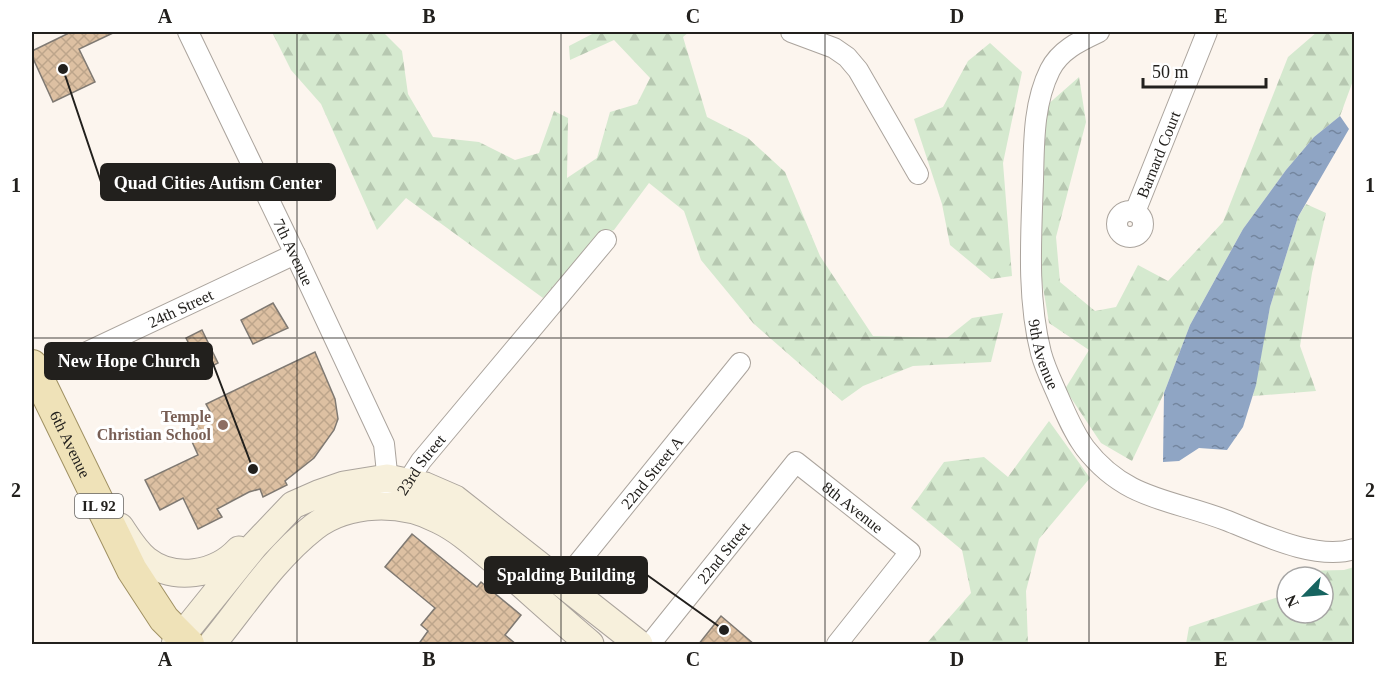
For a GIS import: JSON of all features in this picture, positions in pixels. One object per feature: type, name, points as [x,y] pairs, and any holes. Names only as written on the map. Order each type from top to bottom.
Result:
[{"type":"main road","name":"6th Avenue","points":[[33,373],[132,570],[182,642]]},
{"type":"main road","points":[[79,464],[134,548],[147,561],[179,573],[210,570],[236,554],[262,524],[293,506]]},
{"type":"main road","name":"23rd Street","points":[[182,642],[254,546],[293,506],[344,485],[398,480]]},
{"type":"main road","points":[[398,480],[425,486],[456,499],[563,582],[639,645]]},
{"type":"main road","name":"23rd Street","points":[[212,645],[272,569],[313,528],[327,518],[353,508],[390,506]]},
{"type":"main road","points":[[390,506],[409,509],[438,519],[464,534],[590,645]]},
{"type":"street","name":"7th Avenue","points":[[188,32],[296,254],[384,444],[398,480]]},
{"type":"street","points":[[791,32],[823,43],[847,57],[858,70],[918,174]]},
{"type":"street","name":"9th Avenue","points":[[1099,32],[1073,45],[1059,56],[1050,69],[1041,92],[1035,124],[1031,279],[1035,322],[1041,355],[1070,425],[1085,448],[1116,478],[1150,497],[1221,518],[1278,542],[1316,551],[1354,549]]},
{"type":"street","name":"Barnard Court","points":[[1135,212],[1207,32]]},
{"type":"street","name":"23rd Street","points":[[390,506],[398,480],[421,461],[606,240]]},
{"type":"street","name":"24th Street","points":[[33,373],[296,254]]},
{"type":"street","name":"22nd Street A","points":[[563,582],[740,363]]},
{"type":"street","name":"8th Avenue","points":[[796,462],[910,552],[837,645]]},
{"type":"street","name":"22nd Street","points":[[650,645],[796,462]]},
{"type":"green space","points":[[272,32],[383,32],[402,51],[408,94],[433,137],[479,142],[515,160],[539,153],[554,111],[568,118],[567,178],[597,158],[610,112],[637,104],[650,78],[614,40],[570,60],[569,46],[596,32],[689,32],[683,37],[707,117],[748,138],[785,172],[820,256],[873,336],[947,338],[972,318],[1003,313],[991,362],[913,366],[863,386],[842,401],[753,323],[701,260],[684,211],[649,183],[614,230],[597,236],[543,298],[406,198],[377,230],[321,104],[291,70]]},
{"type":"green space","points":[[1317,32],[1354,32],[1354,78],[1340,116],[1314,137],[1286,170],[1243,229],[1190,325],[1164,393],[1132,461],[1101,443],[1065,389],[1089,350],[1049,323],[1037,251],[1046,106],[1079,77],[1086,122],[1056,237],[1060,282],[1095,311],[1116,307],[1138,265],[1168,281],[1223,222],[1288,57]]},
{"type":"green space","points":[[990,43],[1022,72],[1003,163],[1012,276],[991,279],[950,245],[942,204],[914,119],[943,107],[968,61]]},
{"type":"green space","points":[[1306,204],[1326,213],[1312,273],[1300,346],[1316,391],[1253,396],[1270,307],[1298,217]]},
{"type":"green space","points":[[1049,421],[1090,478],[1039,539],[1026,591],[1028,644],[926,644],[971,593],[962,550],[911,508],[944,462],[984,457],[1008,477]]},
{"type":"green space","points":[[1354,567],[1354,644],[1186,644],[1189,627],[1275,598],[1275,625],[1335,625],[1335,570]]},
{"type":"water","points":[[1340,116],[1349,129],[1298,217],[1270,307],[1256,385],[1243,427],[1227,450],[1199,448],[1179,461],[1163,462],[1164,393],[1190,325],[1243,229],[1286,170],[1314,137]]},
{"type":"building","points":[[71,32],[115,32],[79,49],[95,82],[53,102],[32,56],[32,51]]},
{"type":"building","points":[[273,303],[288,328],[253,344],[241,320]]},
{"type":"building","points":[[202,330],[218,363],[203,371],[186,338]]},
{"type":"building","points":[[315,352],[335,399],[338,419],[334,430],[314,458],[285,481],[287,485],[263,497],[260,489],[249,492],[217,509],[222,517],[198,529],[183,498],[160,510],[145,480],[198,455],[188,433],[197,429],[195,423],[212,415],[206,404]]},
{"type":"building","points":[[412,534],[477,587],[481,582],[521,615],[505,635],[517,645],[418,645],[428,631],[421,625],[435,608],[385,567]]},
{"type":"building","points":[[721,616],[755,645],[698,645]]},
{"type":"place","name":"Quad Cities Autism Center","points":[[63,69]]},
{"type":"place","name":"Temple Christian School","points":[[223,425]]},
{"type":"place","name":"New Hope Church","points":[[253,469]]},
{"type":"place","name":"Spalding Building","points":[[724,630]]}]
